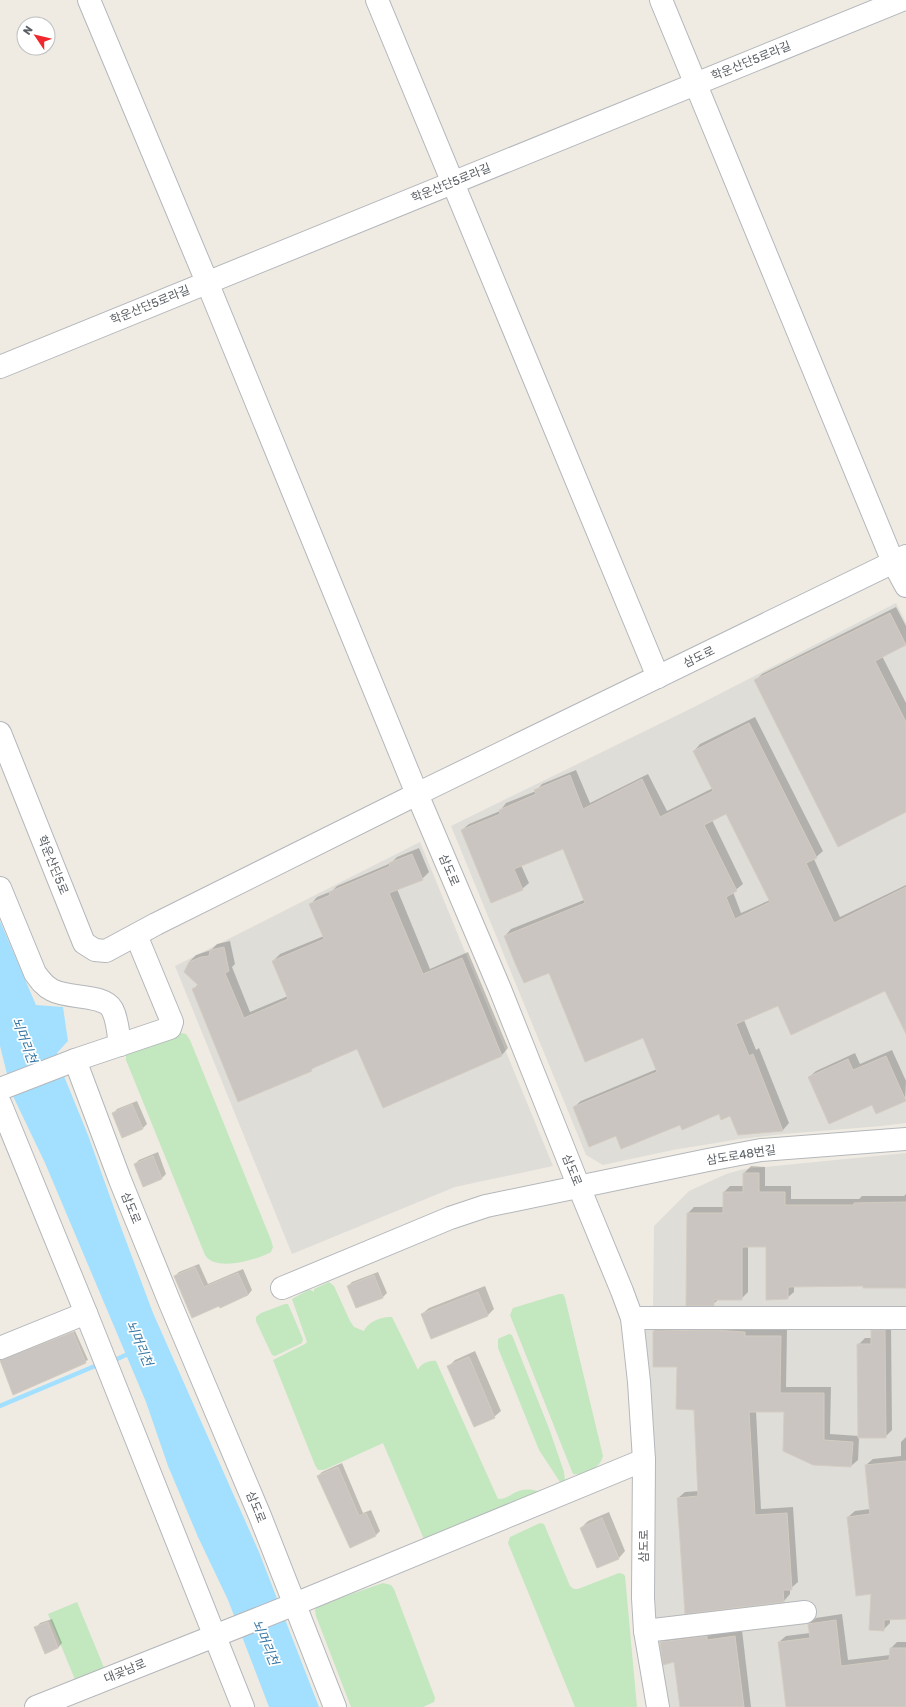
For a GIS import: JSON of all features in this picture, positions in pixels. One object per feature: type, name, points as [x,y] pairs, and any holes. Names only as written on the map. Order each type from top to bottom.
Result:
[{"type":"street","points":[[89,0],[207,282],[416,794]]},
{"type":"street","points":[[377,0],[454,182],[658,677]]},
{"type":"street","points":[[661,0],[900,559],[906,586]]},
{"type":"street","name":"학운산단5로라길","points":[[0,367],[902,0]]},
{"type":"street","name":"삼도로","points":[[658,1707],[645,1631],[643,1598],[644,1460],[639,1382],[632,1318],[500,989],[416,794],[900,559]]},
{"type":"street","name":"학운산단5로","points":[[0,733],[84,943],[96,950],[106,951],[156,924],[416,794]]},
{"type":"street","points":[[0,888],[35,973],[43,983],[52,990],[65,995],[103,1001],[112,1007],[116,1019],[120,1045]]},
{"type":"street","points":[[136,936],[172,1022],[170,1028],[75,1060],[1,1093],[86,1313],[243,1707]]},
{"type":"street","name":"삼도로","points":[[75,1060],[143,1238],[254,1502],[335,1707]]},
{"type":"street","name":"삼도로48번길","points":[[282,1288],[472,1210],[486,1206],[760,1150],[906,1139]]},
{"type":"street","points":[[0,1348],[86,1313]]},
{"type":"street","points":[[632,1318],[906,1318]]},
{"type":"street","points":[[295,1604],[644,1460]]},
{"type":"street","name":"대곶남로","points":[[36,1707],[295,1604]]},
{"type":"street","points":[[645,1631],[805,1612]]},
{"type":"shaded area","points":[[896,603],[906,623],[906,1123],[740,1139],[673,1150],[603,1165],[586,1155],[451,826],[696,706]]},
{"type":"shaded area","points":[[420,842],[553,1166],[455,1187],[292,1254],[175,966]]},
{"type":"shaded area","points":[[906,1153],[906,1707],[664,1707],[655,1664],[641,1312],[653,1311],[654,1226],[689,1191],[726,1174],[744,1169]]},
{"type":"green space","points":[[181,1033],[186,1034],[190,1040],[271,1240],[273,1247],[271,1252],[247,1261],[227,1264],[218,1263],[210,1260],[205,1255],[126,1060],[126,1052]]},
{"type":"green space","points":[[329,1282],[334,1286],[354,1327],[364,1331],[368,1325],[375,1320],[392,1317],[418,1370],[425,1363],[436,1361],[498,1499],[524,1490],[538,1491],[541,1496],[426,1544],[383,1443],[324,1470],[318,1470],[273,1360],[307,1342],[292,1299],[308,1290],[314,1292],[314,1289]]},
{"type":"green space","points":[[563,1294],[565,1298],[603,1456],[599,1464],[582,1474],[573,1474],[510,1315],[513,1308]]},
{"type":"green space","points":[[288,1304],[303,1339],[302,1343],[275,1356],[272,1355],[256,1321],[256,1317],[261,1313]]},
{"type":"green space","points":[[509,1334],[512,1335],[550,1431],[564,1472],[565,1480],[563,1483],[560,1482],[539,1450],[498,1348],[498,1339]]},
{"type":"green space","points":[[540,1523],[544,1524],[570,1586],[574,1589],[578,1589],[619,1573],[625,1576],[637,1707],[575,1707],[508,1543],[510,1537]]},
{"type":"green space","points":[[383,1583],[391,1585],[394,1589],[435,1698],[434,1702],[423,1707],[351,1707],[316,1616],[315,1610],[317,1606]]},
{"type":"green space","points":[[77,1602],[105,1670],[76,1682],[48,1614]]},
{"type":"water","name":"뇌머리천","points":[[0,921],[36,1005],[63,1007],[68,1041],[57,1053],[64,1076],[88,1135],[153,1313],[259,1552],[319,1707],[269,1707],[228,1600],[198,1537],[168,1466],[146,1402],[45,1163],[12,1094],[0,1046]]},
{"type":"building","points":[[890,613],[906,645],[875,661],[906,722],[906,812],[838,847],[754,680]]},
{"type":"building","points":[[749,723],[817,858],[806,863],[834,923],[906,887],[906,1034],[885,991],[791,1035],[778,1006],[736,1024],[749,1056],[753,1054],[783,1131],[738,1135],[730,1116],[721,1120],[719,1114],[682,1130],[680,1125],[621,1149],[616,1136],[589,1147],[573,1107],[657,1072],[643,1038],[585,1062],[549,973],[524,983],[515,963],[504,936],[585,903],[563,849],[514,869],[523,890],[491,903],[461,830],[500,814],[499,810],[536,794],[534,790],[570,775],[583,809],[642,779],[660,817],[713,791],[693,751]],"holes":[[[726,814],[770,902],[735,919],[726,897],[737,891],[704,825]]]},
{"type":"building","points":[[412,854],[423,880],[389,893],[423,974],[462,958],[502,1056],[383,1108],[357,1049],[311,1069],[312,1071],[238,1102],[192,989],[199,986],[184,972],[189,962],[201,957],[209,956],[210,950],[224,947],[229,971],[225,973],[244,1018],[288,999],[272,961],[324,939],[309,904],[330,895],[329,892],[390,866],[389,863]]},
{"type":"building","points":[[886,1056],[906,1101],[876,1114],[872,1105],[829,1124],[808,1077],[848,1059],[853,1070]]},
{"type":"building","points":[[132,1104],[143,1129],[122,1138],[112,1113]]},
{"type":"building","points":[[153,1156],[162,1179],[143,1187],[134,1164]]},
{"type":"building","points":[[743,1173],[759,1173],[759,1192],[785,1192],[785,1205],[854,1205],[854,1203],[906,1202],[906,1288],[863,1288],[863,1286],[788,1287],[788,1299],[766,1300],[766,1247],[742,1247],[742,1300],[714,1300],[714,1306],[686,1306],[687,1213],[723,1213],[723,1192],[743,1192]]},
{"type":"building","points":[[195,1267],[204,1287],[238,1273],[248,1295],[220,1308],[219,1306],[192,1318],[174,1276]]},
{"type":"building","points":[[374,1275],[383,1298],[356,1308],[347,1286]]},
{"type":"building","points":[[478,1292],[488,1316],[431,1339],[421,1314]]},
{"type":"building","points":[[714,1330],[745,1332],[745,1336],[781,1336],[780,1393],[824,1393],[824,1440],[853,1442],[851,1467],[813,1465],[783,1451],[784,1412],[749,1412],[755,1515],[787,1513],[792,1590],[783,1590],[784,1602],[685,1614],[677,1498],[698,1496],[694,1410],[676,1409],[677,1367],[653,1367],[653,1331]]},
{"type":"building","points":[[871,1330],[885,1330],[886,1438],[858,1438],[857,1344],[871,1344]]},
{"type":"building","points":[[73,1332],[86,1363],[13,1395],[0,1360]]},
{"type":"building","points":[[469,1357],[495,1418],[474,1427],[447,1366]]},
{"type":"building","points":[[906,1461],[906,1619],[884,1620],[884,1631],[869,1630],[871,1594],[856,1596],[847,1517],[870,1514],[865,1465]]},
{"type":"building","points":[[338,1467],[359,1516],[366,1513],[376,1536],[350,1548],[317,1476]]},
{"type":"building","points":[[602,1518],[619,1559],[597,1568],[580,1528]]},
{"type":"building","points":[[836,1620],[841,1666],[889,1660],[890,1648],[906,1648],[906,1707],[786,1707],[778,1642],[810,1638],[808,1624]]},
{"type":"building","points":[[48,1622],[58,1648],[45,1654],[34,1627]]},
{"type":"building","points":[[707,1636],[707,1640],[735,1636],[744,1707],[680,1707],[674,1662],[663,1665],[660,1642]]},
{"type":"waterway","name":"뇌머리천","points":[[115,1360],[130,1353]]},
{"type":"waterway","points":[[0,1406],[95,1366]]}]
